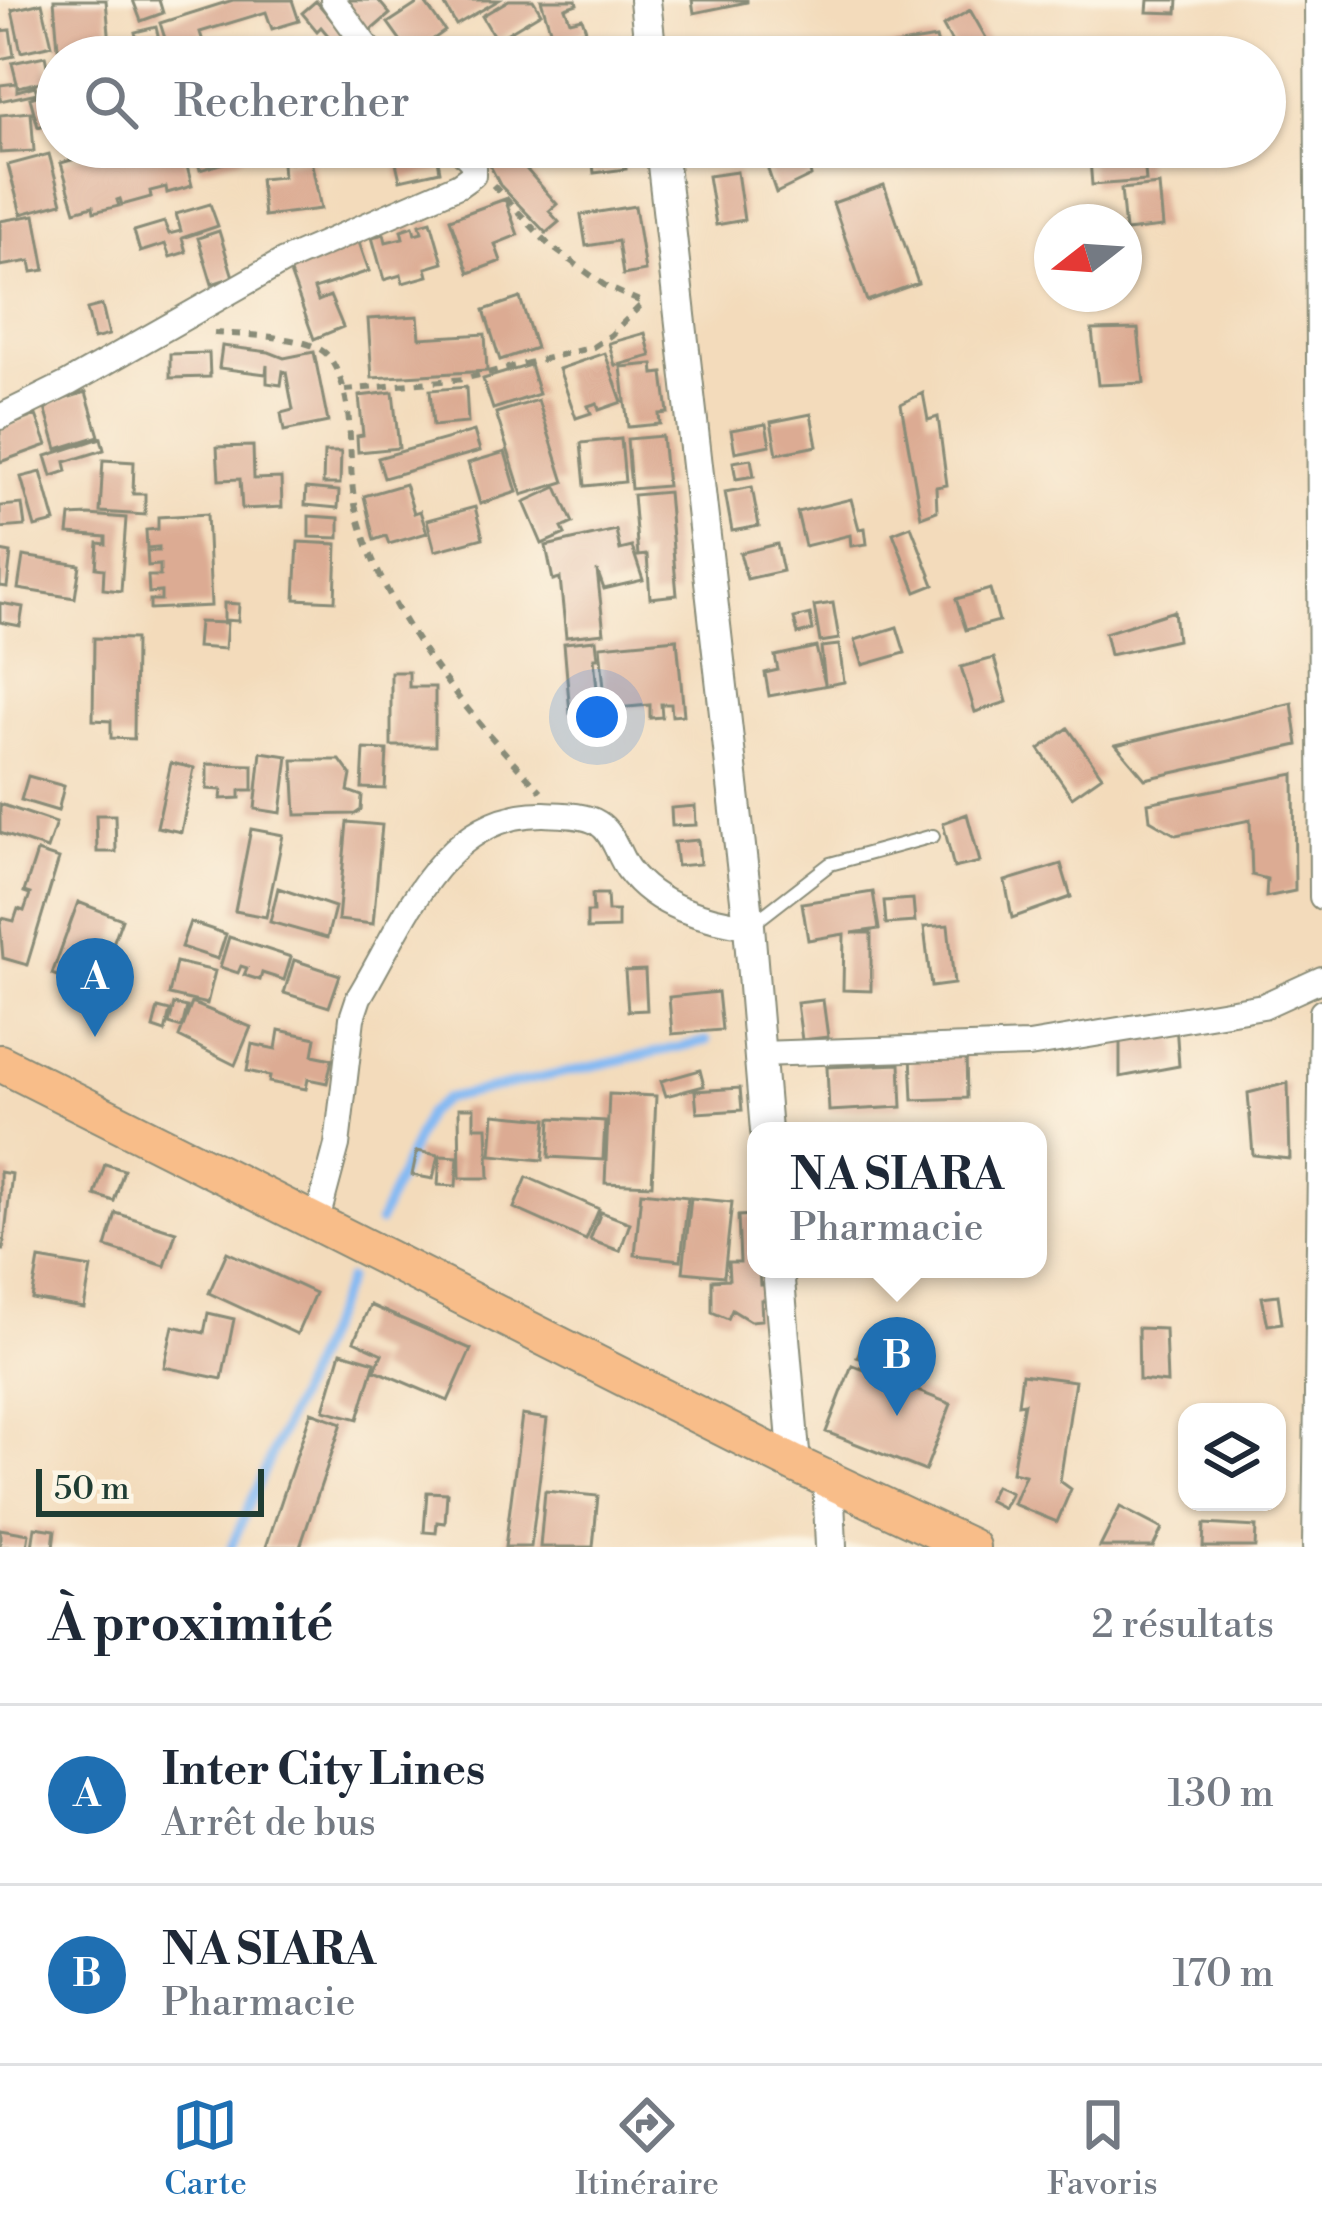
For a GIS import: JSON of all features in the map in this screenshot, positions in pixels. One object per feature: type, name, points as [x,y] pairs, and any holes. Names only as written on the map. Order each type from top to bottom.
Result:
[{"type":"main road","points":[[0,1064],[970,1547]]},
{"type":"street","points":[[333,0],[359,36]]},
{"type":"street","points":[[645,0],[649,36]]},
{"type":"street","points":[[1317,0],[1322,898]]},
{"type":"street","points":[[0,417],[284,261],[473,176],[473,168]]},
{"type":"street","points":[[664,168],[749,926],[765,1122]]},
{"type":"street","points":[[317,1220],[337,1145],[352,1018],[359,997],[440,861],[468,835],[508,818],[564,815],[596,822],[631,874],[679,907],[703,920],[749,926]]},
{"type":"street","points":[[759,1054],[1029,1045],[1263,1006],[1322,979]]},
{"type":"street","points":[[1315,1547],[1322,1012]]},
{"type":"street","points":[[780,1278],[812,1470],[831,1547]]},
{"type":"lane","points":[[749,926],[830,864],[933,836]]},
{"type":"path","points":[[473,176],[499,189],[549,245],[607,287],[642,304],[679,304]]},
{"type":"path","points":[[345,390],[464,379],[593,347],[642,304]]},
{"type":"path","points":[[163,330],[310,343],[327,353],[345,390],[356,508],[368,545],[397,603],[451,689],[564,815]]},
{"type":"building","points":[[54,0],[106,0],[109,36],[57,36]]},
{"type":"building","points":[[133,0],[159,0],[163,13],[141,21]]},
{"type":"building","points":[[233,0],[292,0],[299,21],[272,29],[266,12],[200,32],[201,36],[164,36],[160,23]]},
{"type":"building","points":[[343,0],[378,0],[390,14],[369,32]]},
{"type":"building","points":[[423,0],[445,31],[438,36],[397,36],[388,23]]},
{"type":"building","points":[[442,0],[499,0],[456,25]]},
{"type":"building","points":[[509,0],[533,0],[541,13],[503,36],[494,36],[482,16]]},
{"type":"building","points":[[541,0],[576,0],[577,4],[565,8],[570,21],[582,18],[586,30],[552,36]]},
{"type":"building","points":[[692,0],[747,0],[747,2],[694,13]]},
{"type":"building","points":[[1148,0],[1178,0],[1177,13],[1147,12]]},
{"type":"building","points":[[316,1],[345,36],[328,36],[321,27],[317,31],[302,13]]},
{"type":"building","points":[[42,3],[50,36],[36,36],[36,49],[21,52],[12,10]]},
{"type":"building","points":[[970,10],[985,36],[948,36],[943,26]]},
{"type":"building","points":[[156,27],[158,36],[136,36],[135,32]]},
{"type":"building","points":[[10,30],[14,56],[0,59],[0,31]]},
{"type":"building","points":[[36,58],[36,83],[18,87],[12,63]]},
{"type":"building","points":[[17,83],[17,91],[35,86],[36,93],[0,101],[0,85]]},
{"type":"building","points":[[31,112],[34,151],[0,153],[0,115]]},
{"type":"building","points":[[36,157],[36,168],[53,168],[62,203],[21,214],[8,165]]},
{"type":"building","points":[[62,168],[187,168],[192,186],[167,193],[166,187],[150,191],[151,197],[122,205],[120,199],[119,206],[94,212],[93,206],[75,211]]},
{"type":"building","points":[[282,168],[313,168],[321,209],[264,216],[260,179],[283,177]]},
{"type":"building","points":[[397,168],[439,168],[440,171],[400,180]]},
{"type":"building","points":[[491,168],[530,168],[527,170],[557,204],[549,211],[559,222],[546,233],[500,185]]},
{"type":"building","points":[[593,168],[626,168],[626,169],[594,173]]},
{"type":"building","points":[[767,168],[809,168],[811,176],[776,193]]},
{"type":"building","points":[[1091,168],[1145,168],[1146,181],[1092,185]]},
{"type":"building","points":[[737,172],[744,220],[716,225],[708,176]]},
{"type":"building","points":[[884,185],[918,283],[867,301],[833,203]]},
{"type":"building","points":[[1159,185],[1163,227],[1142,229],[1142,204],[1122,204],[1121,189]]},
{"type":"building","points":[[505,199],[518,235],[495,244],[501,261],[469,273],[450,219]]},
{"type":"building","points":[[210,204],[218,226],[182,238],[186,252],[170,257],[165,244],[140,252],[134,231],[164,222],[169,234],[181,231],[176,214]]},
{"type":"building","points":[[635,206],[645,271],[623,275],[618,241],[586,246],[581,215]]},
{"type":"building","points":[[35,215],[45,270],[32,272],[30,261],[0,266],[0,221]]},
{"type":"building","points":[[431,221],[443,263],[426,268],[428,276],[403,283],[401,275],[384,280],[372,237],[384,234],[386,242],[403,238],[401,230],[413,226],[415,234],[422,232],[420,224]]},
{"type":"building","points":[[219,231],[233,277],[212,284],[198,238]]},
{"type":"building","points":[[359,242],[369,271],[314,289],[318,301],[330,296],[343,327],[314,339],[287,265]]},
{"type":"building","points":[[520,298],[536,348],[500,360],[484,310]]},
{"type":"building","points":[[102,305],[109,335],[94,339],[87,309]]},
{"type":"building","points":[[418,316],[420,338],[485,334],[487,371],[372,378],[368,319]]},
{"type":"building","points":[[1138,329],[1144,383],[1098,385],[1092,330]]},
{"type":"building","points":[[645,333],[651,356],[615,366],[609,343]]},
{"type":"building","points":[[222,346],[284,358],[314,352],[328,422],[284,431],[281,413],[293,410],[286,372],[281,385],[267,383],[267,365],[266,374],[219,368]]},
{"type":"building","points":[[209,353],[210,377],[170,378],[170,354]]},
{"type":"building","points":[[605,353],[622,402],[599,410],[597,403],[588,406],[591,413],[576,418],[559,369]]},
{"type":"building","points":[[653,364],[654,374],[663,373],[668,413],[659,414],[660,424],[628,427],[621,367]]},
{"type":"building","points":[[530,365],[539,394],[493,409],[483,379]]},
{"type":"building","points":[[466,387],[468,423],[433,426],[430,390]]},
{"type":"building","points":[[86,392],[99,436],[57,449],[44,405]]},
{"type":"building","points":[[393,392],[399,448],[358,452],[357,436],[363,435],[359,396]]},
{"type":"building","points":[[923,393],[928,420],[938,417],[947,485],[936,487],[937,511],[921,517],[901,404]]},
{"type":"building","points":[[538,400],[564,482],[522,495],[496,413]]},
{"type":"building","points":[[811,414],[817,446],[777,454],[771,422]]},
{"type":"building","points":[[36,415],[47,445],[0,462],[0,429]]},
{"type":"building","points":[[766,424],[770,445],[735,452],[731,430]]},
{"type":"building","points":[[474,431],[480,451],[384,478],[378,458]]},
{"type":"building","points":[[662,436],[667,486],[631,489],[627,439]]},
{"type":"building","points":[[101,438],[104,450],[65,462],[67,471],[52,476],[46,456]]},
{"type":"building","points":[[621,439],[625,482],[585,486],[581,443]]},
{"type":"building","points":[[253,446],[254,479],[281,478],[282,507],[242,509],[240,479],[219,480],[217,447]]},
{"type":"building","points":[[324,452],[341,452],[340,484],[323,484]]},
{"type":"building","points":[[505,452],[517,492],[480,504],[468,463]]},
{"type":"building","points":[[751,459],[754,476],[736,479],[733,462]]},
{"type":"building","points":[[103,460],[134,462],[133,494],[145,494],[145,515],[100,512]]},
{"type":"building","points":[[41,472],[55,522],[35,527],[21,477]]},
{"type":"building","points":[[405,484],[414,513],[420,511],[427,533],[389,544],[386,536],[374,540],[364,496]]},
{"type":"building","points":[[557,487],[573,523],[562,528],[565,534],[542,544],[524,502]]},
{"type":"building","points":[[752,487],[759,526],[732,531],[725,492]]},
{"type":"building","points":[[306,488],[339,491],[338,508],[305,505]]},
{"type":"building","points":[[668,492],[677,595],[650,598],[647,555],[638,556],[633,495]]},
{"type":"building","points":[[851,499],[867,544],[851,546],[850,535],[805,546],[797,512]]},
{"type":"building","points":[[22,504],[25,526],[0,528],[0,506]]},
{"type":"building","points":[[475,507],[483,538],[435,551],[427,520]]},
{"type":"building","points":[[207,514],[211,606],[150,609],[150,600],[161,600],[161,592],[149,593],[148,576],[160,576],[160,565],[148,566],[147,551],[159,551],[159,547],[147,548],[146,530],[158,529],[158,517]]},
{"type":"building","points":[[70,516],[126,518],[121,591],[103,589],[104,569],[96,568],[98,543],[106,544],[106,537],[68,534]]},
{"type":"building","points":[[309,516],[339,518],[339,538],[309,537]]},
{"type":"building","points":[[911,526],[934,585],[916,592],[893,533]]},
{"type":"building","points":[[616,530],[620,550],[632,547],[643,580],[604,589],[597,570],[604,633],[566,637],[560,578],[553,580],[546,546]]},
{"type":"building","points":[[298,542],[337,544],[335,601],[295,599]]},
{"type":"building","points":[[777,544],[783,571],[747,579],[740,553]]},
{"type":"building","points":[[0,551],[11,553],[7,587],[0,586]]},
{"type":"building","points":[[23,556],[80,565],[75,598],[18,589]]},
{"type":"building","points":[[990,589],[999,621],[966,630],[956,599]]},
{"type":"building","points":[[0,603],[23,607],[20,626],[0,622]]},
{"type":"building","points":[[224,603],[239,604],[238,621],[224,620]]},
{"type":"building","points":[[833,603],[839,639],[820,642],[814,606]]},
{"type":"building","points":[[1174,611],[1177,640],[1110,655],[1105,633]]},
{"type":"building","points":[[810,614],[813,630],[798,634],[794,618]]},
{"type":"building","points":[[199,622],[227,623],[225,649],[197,647]]},
{"type":"building","points":[[897,627],[905,653],[863,665],[855,640]]},
{"type":"building","points":[[94,638],[135,639],[134,739],[111,738],[111,721],[93,720]]},
{"type":"building","points":[[677,639],[684,715],[672,716],[671,704],[661,704],[662,717],[650,718],[650,705],[606,709],[600,646]]},
{"type":"building","points":[[596,640],[599,710],[570,713],[564,643]]},
{"type":"building","points":[[839,645],[844,682],[769,696],[765,673],[778,670],[775,656],[816,647],[825,684],[821,647]]},
{"type":"building","points":[[994,658],[1007,702],[975,712],[961,667]]},
{"type":"building","points":[[391,672],[409,672],[409,687],[435,687],[435,746],[391,746]]},
{"type":"building","points":[[1292,703],[1298,745],[1145,779],[1116,745]]},
{"type":"building","points":[[1068,728],[1102,776],[1072,797],[1039,749]]},
{"type":"building","points":[[364,749],[387,750],[385,789],[362,788]]},
{"type":"building","points":[[261,752],[288,756],[281,813],[255,809]]},
{"type":"building","points":[[293,760],[340,760],[351,775],[348,791],[362,796],[361,810],[296,815]]},
{"type":"building","points":[[171,763],[194,768],[181,832],[157,827]]},
{"type":"building","points":[[207,764],[253,765],[253,790],[240,790],[240,798],[221,799],[222,790],[207,789]]},
{"type":"building","points":[[1294,774],[1295,891],[1266,897],[1267,879],[1252,875],[1250,820],[1176,835],[1150,820],[1148,803]]},
{"type":"building","points":[[28,776],[64,786],[58,811],[21,800]]},
{"type":"building","points":[[0,804],[56,823],[47,849],[0,833]]},
{"type":"building","points":[[695,806],[696,825],[672,826],[671,808]]},
{"type":"building","points":[[967,814],[980,862],[954,868],[943,823]]},
{"type":"building","points":[[96,815],[115,815],[116,852],[97,852]]},
{"type":"building","points":[[347,822],[382,825],[373,924],[338,920]]},
{"type":"building","points":[[251,829],[283,835],[266,917],[235,911]]},
{"type":"building","points":[[698,840],[700,864],[677,866],[674,842]]},
{"type":"building","points":[[37,852],[59,859],[27,965],[3,958],[0,925],[2,918],[14,921],[18,909],[24,911],[30,894],[24,892]]},
{"type":"building","points":[[1061,864],[1071,897],[1012,918],[1005,881]]},
{"type":"building","points":[[278,888],[335,907],[327,938],[270,922]]},
{"type":"building","points":[[873,892],[879,929],[852,933],[871,933],[871,991],[843,990],[844,934],[808,940],[802,903]]},
{"type":"building","points":[[592,894],[607,894],[608,911],[618,911],[618,928],[587,929]]},
{"type":"building","points":[[913,899],[915,922],[886,924],[884,901]]},
{"type":"building","points":[[78,902],[122,919],[108,957],[118,961],[105,994],[52,974]]},
{"type":"building","points":[[190,922],[226,934],[218,959],[181,947]]},
{"type":"building","points":[[948,925],[954,984],[931,987],[924,927]]},
{"type":"building","points":[[229,937],[291,957],[284,980],[262,973],[260,980],[244,975],[247,968],[241,966],[238,973],[220,967]]},
{"type":"building","points":[[294,960],[340,975],[329,1007],[284,993]]},
{"type":"building","points":[[176,962],[215,971],[207,1004],[169,995]]},
{"type":"building","points":[[645,970],[647,1010],[628,1011],[625,971]]},
{"type":"building","points":[[718,992],[722,1030],[672,1034],[669,997]]},
{"type":"building","points":[[823,1000],[828,1037],[802,1040],[797,1003]]},
{"type":"building","points":[[192,1003],[251,1027],[235,1065],[179,1037]]},
{"type":"building","points":[[174,1004],[187,1007],[182,1028],[169,1024]]},
{"type":"building","points":[[158,1008],[170,1011],[165,1032],[153,1028]]},
{"type":"building","points":[[1176,1024],[1179,1066],[1120,1077],[1120,1036]]},
{"type":"building","points":[[279,1030],[316,1038],[313,1055],[332,1059],[327,1083],[308,1079],[306,1089],[269,1082],[270,1076],[247,1071],[252,1044],[276,1049]]},
{"type":"building","points":[[966,1053],[967,1098],[913,1100],[911,1055]]},
{"type":"building","points":[[900,1064],[902,1107],[829,1111],[827,1067]]},
{"type":"building","points":[[700,1070],[704,1086],[666,1096],[661,1081]]},
{"type":"building","points":[[1288,1083],[1290,1159],[1253,1155],[1248,1093]]},
{"type":"building","points":[[740,1088],[742,1110],[697,1113],[695,1091]]},
{"type":"building","points":[[609,1094],[656,1096],[652,1185],[605,1183]]},
{"type":"building","points":[[459,1108],[474,1108],[474,1127],[487,1127],[489,1178],[460,1178]]},
{"type":"building","points":[[494,1114],[547,1119],[543,1160],[491,1155]]},
{"type":"building","points":[[551,1118],[605,1121],[603,1160],[549,1157]]},
{"type":"building","points":[[417,1151],[438,1155],[433,1179],[412,1175]]},
{"type":"building","points":[[440,1156],[458,1157],[456,1186],[438,1185]]},
{"type":"building","points":[[105,1164],[124,1170],[114,1201],[95,1195]]},
{"type":"building","points":[[0,1172],[12,1174],[3,1250],[0,1250]]},
{"type":"building","points":[[527,1177],[599,1209],[586,1240],[514,1208]]},
{"type":"building","points":[[641,1192],[688,1197],[681,1260],[635,1255]]},
{"type":"building","points":[[691,1198],[732,1202],[724,1276],[683,1272]]},
{"type":"building","points":[[601,1212],[630,1223],[620,1251],[590,1240]]},
{"type":"building","points":[[116,1213],[176,1232],[165,1266],[106,1247]]},
{"type":"building","points":[[738,1216],[747,1216],[747,1278],[760,1278],[760,1285],[775,1285],[775,1300],[761,1300],[762,1320],[750,1321],[732,1310],[728,1319],[712,1312],[712,1280],[729,1279],[728,1262],[740,1262]]},
{"type":"building","points":[[227,1252],[315,1293],[297,1334],[209,1293]]},
{"type":"building","points":[[39,1259],[91,1268],[84,1308],[32,1299]]},
{"type":"building","points":[[1278,1295],[1282,1323],[1268,1325],[1262,1297]]},
{"type":"building","points":[[370,1305],[471,1349],[448,1401],[375,1370],[382,1354],[354,1341]]},
{"type":"building","points":[[208,1313],[234,1319],[222,1379],[164,1367],[173,1326],[204,1333]]},
{"type":"building","points":[[1138,1328],[1165,1329],[1167,1383],[1139,1380]]},
{"type":"building","points":[[867,1332],[907,1347],[898,1372],[857,1357]]},
{"type":"building","points":[[341,1352],[375,1362],[358,1419],[324,1410]]},
{"type":"building","points":[[852,1365],[951,1404],[925,1471],[826,1432]]},
{"type":"building","points":[[1022,1374],[1075,1381],[1060,1481],[1071,1489],[1057,1522],[1013,1504],[1025,1475],[1012,1472],[1024,1403],[1018,1404]]},
{"type":"building","points":[[311,1412],[342,1423],[300,1547],[266,1547]]},
{"type":"building","points":[[522,1415],[547,1419],[531,1547],[505,1547]]},
{"type":"building","points":[[995,1486],[1011,1493],[1003,1508],[988,1500]]},
{"type":"building","points":[[545,1491],[598,1496],[593,1547],[540,1547]]},
{"type":"building","points":[[427,1492],[447,1493],[445,1523],[437,1522],[436,1533],[424,1532]]},
{"type":"building","points":[[1120,1507],[1162,1529],[1153,1547],[1100,1547]]},
{"type":"building","points":[[1204,1524],[1256,1527],[1255,1547],[1203,1547]]},
{"type":"building","points":[[35,1527],[55,1530],[53,1547],[32,1547]]},
{"type":"building","points":[[0,1529],[29,1534],[27,1547],[0,1547]]},
{"type":"waterway","points":[[379,1222],[427,1113],[445,1099],[707,1041]]},
{"type":"waterway","points":[[231,1547],[348,1279]]},
{"type":"place","name":"Inter City Lines","points":[[95,1037]]},
{"type":"place","name":"NA SIARA","points":[[897,1416]]}]
